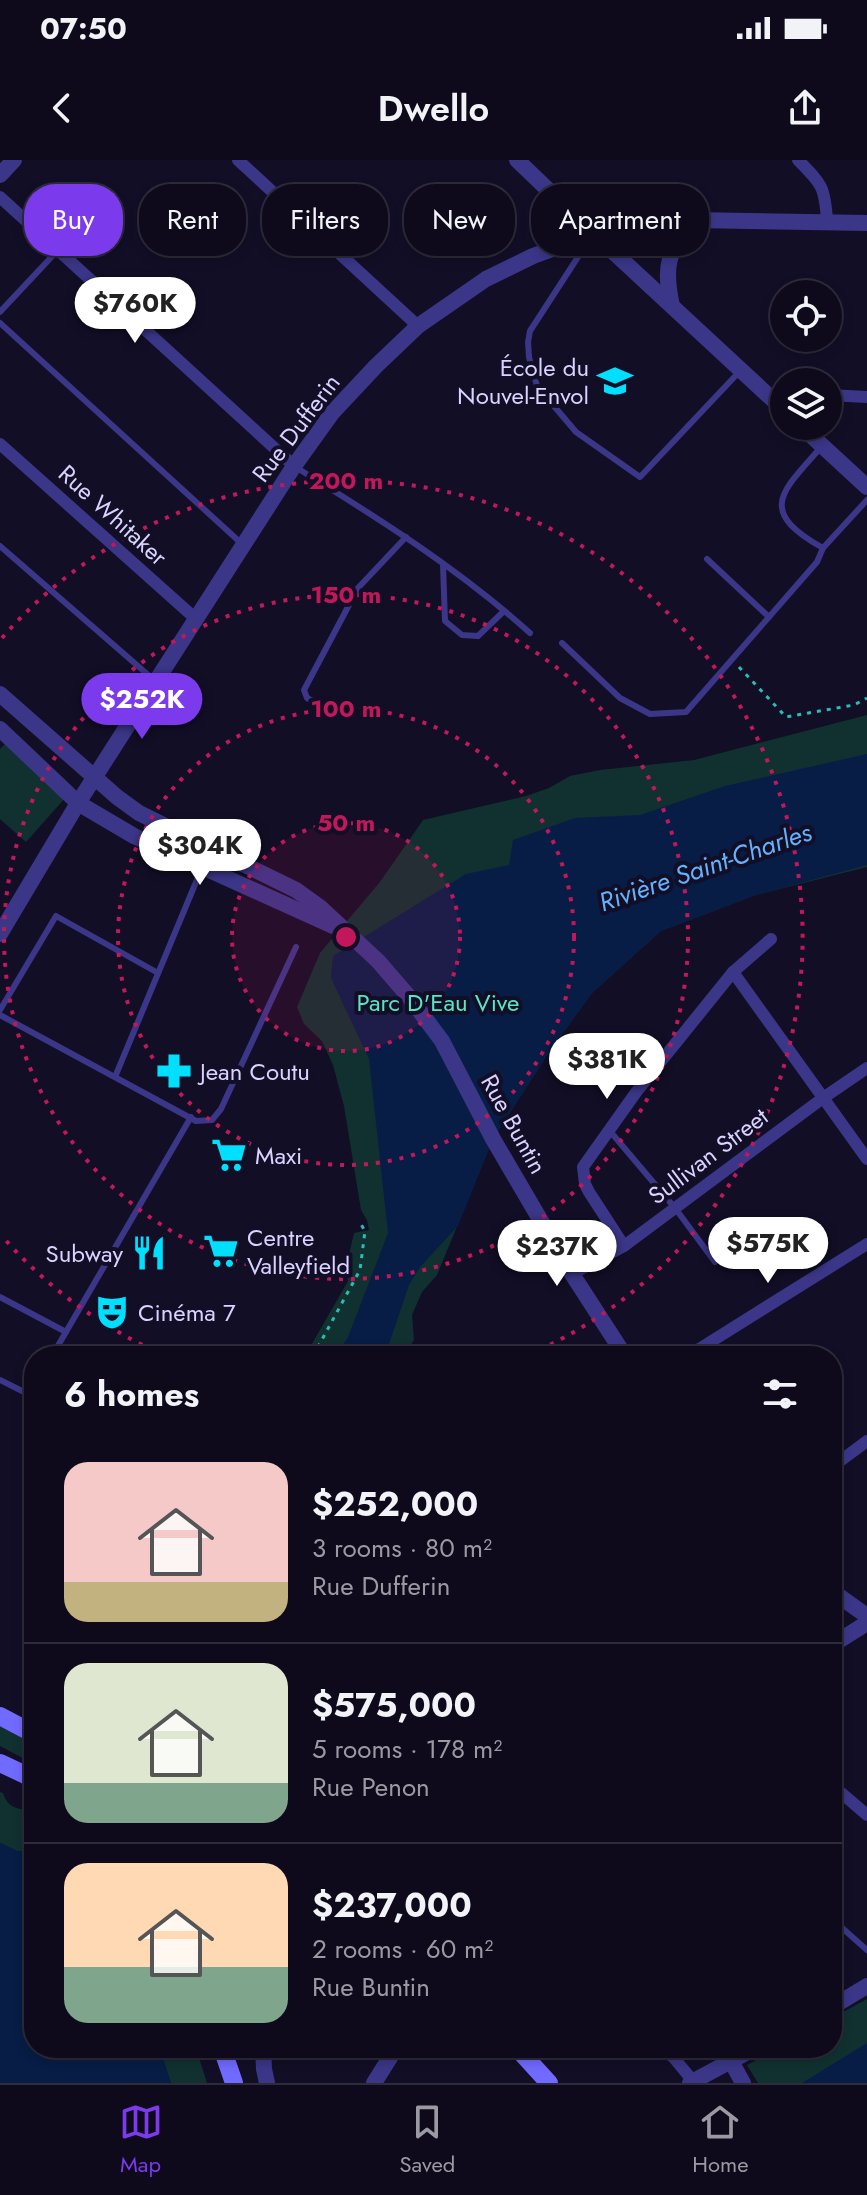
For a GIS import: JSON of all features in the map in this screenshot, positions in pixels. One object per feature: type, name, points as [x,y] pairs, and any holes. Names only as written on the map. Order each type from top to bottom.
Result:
[{"type":"main road","points":[[0,1716],[24,1729]]},
{"type":"main road","points":[[0,1763],[24,1774]]},
{"type":"main road","points":[[225,2058],[234,2083]]},
{"type":"main road","points":[[526,2058],[549,2083]]},
{"type":"street","points":[[0,175],[14,160]]},
{"type":"street","points":[[238,160],[418,326]]},
{"type":"street","points":[[517,160],[542,184]]},
{"type":"street","points":[[798,160],[818,179],[825,194],[827,221]]},
{"type":"street","points":[[0,197],[24,219]]},
{"type":"street","name":"Rue Dufferin","points":[[709,220],[867,223]]},
{"type":"street","points":[[65,256],[294,466]]},
{"type":"street","name":"Rue Dufferin","points":[[1,936],[78,803],[294,466],[332,413],[418,326],[486,279],[533,256]]},
{"type":"street","points":[[618,256],[770,397]]},
{"type":"street","points":[[671,256],[666,280],[672,306]]},
{"type":"street","points":[[764,392],[770,392]]},
{"type":"street","points":[[842,396],[867,397]]},
{"type":"street","points":[[816,440],[867,487]]},
{"type":"street","name":"Rue Whitaker","points":[[0,444],[196,619]]},
{"type":"street","name":"Rue Buntin","points":[[0,694],[139,813],[296,890],[321,908],[378,961],[442,1041],[527,1198],[619,1346]]},
{"type":"street","name":"Rue Buntin","points":[[0,729],[78,803],[134,836],[349,935]]},
{"type":"street","points":[[624,1246],[589,1192],[583,1167],[637,1091],[733,972],[771,939]]},
{"type":"street","points":[[733,972],[867,1159]]},
{"type":"street","name":"Sullivan Street","points":[[572,1274],[624,1246],[867,1068]]},
{"type":"street","points":[[704,1346],[867,1244]]},
{"type":"street","points":[[842,1460],[867,1441]]},
{"type":"street","points":[[842,1598],[867,1616]]},
{"type":"street","points":[[842,1639],[867,1623]]},
{"type":"street","points":[[842,1794],[867,1815]]},
{"type":"street","points":[[842,2001],[867,1986]]},
{"type":"street","points":[[263,2058],[267,2083]]},
{"type":"street","points":[[374,2083],[390,2058]]},
{"type":"street","points":[[674,2058],[691,2082],[737,2058]]},
{"type":"street","points":[[731,2061],[743,2083]]},
{"type":"lane","points":[[0,312],[52,256]]},
{"type":"lane","points":[[579,256],[530,331],[528,342],[537,386],[576,432],[640,477],[741,371]]},
{"type":"lane","points":[[0,323],[243,546]]},
{"type":"lane","points":[[822,446],[785,489],[781,509],[787,523],[823,548]]},
{"type":"lane","points":[[294,466],[406,537],[530,633]]},
{"type":"lane","points":[[562,643],[620,698],[650,714],[686,712],[867,500]]},
{"type":"lane","points":[[338,715],[307,698],[304,690],[358,588],[406,537]]},
{"type":"lane","points":[[0,546],[156,682]]},
{"type":"lane","points":[[707,559],[769,617]]},
{"type":"lane","points":[[443,565],[445,621],[462,635],[478,636],[504,611]]},
{"type":"lane","points":[[115,1077],[202,866]]},
{"type":"lane","points":[[158,973],[56,916],[0,1013],[196,1121],[212,1120],[221,1109],[296,947]]},
{"type":"lane","points":[[58,1346],[191,1117]]},
{"type":"lane","points":[[609,1130],[675,1208],[715,1262]]},
{"type":"lane","points":[[0,1297],[66,1332]]},
{"type":"lane","points":[[0,1380],[24,1391]]},
{"type":"lane","points":[[842,1928],[867,1950]]},
{"type":"path","points":[[732,660],[786,717],[854,705],[867,698]]},
{"type":"path","points":[[318,1346],[360,1270],[365,1231],[359,1221]]},
{"type":"green space","name":"Parc D'Eau Vive","points":[[867,715],[867,867],[756,895],[661,931],[592,993],[493,1139],[437,1275],[422,1292],[412,1315],[414,1340],[410,1346],[311,1346],[348,1281],[346,1267],[354,1233],[369,1230],[361,1210],[344,1106],[333,1065],[322,1041],[304,1024],[297,1007],[320,953],[380,882],[423,820],[526,796],[570,776],[694,760]]},
{"type":"green space","points":[[6,743],[65,798],[26,842],[0,819],[0,749]]},
{"type":"green space","points":[[0,1723],[24,1737],[24,1759],[0,1746]]},
{"type":"green space","points":[[0,1792],[11,1805],[24,1810],[24,1852],[0,1843]]},
{"type":"green space","points":[[867,1999],[867,2083],[758,2083],[747,2065],[760,2058],[842,2058],[842,2013]]},
{"type":"green space","points":[[162,2058],[199,2058],[207,2083],[171,2083]]},
{"type":"water","name":"Parc D'Eau Vive","points":[[867,754],[867,865],[756,895],[661,931],[592,993],[493,1139],[458,1226],[420,1267],[409,1285],[388,1346],[342,1346],[388,1233],[369,1059],[331,978],[333,956],[466,874],[509,865],[513,840],[575,818],[640,815],[725,786]]},
{"type":"water","points":[[0,1843],[24,1852],[24,2058],[162,2058],[171,2083],[0,2083]]},
{"type":"water","points":[[867,2043],[867,2083],[802,2083]]},
{"type":"place","name":"École du Nouvel-Envol","points":[[615,381]]},
{"type":"place","name":"Jean Coutu","points":[[174,1071]]},
{"type":"place","name":"Maxi","points":[[229,1155]]},
{"type":"place","name":"Centre Valleyfield","points":[[221,1251]]},
{"type":"place","name":"Subway","points":[[149,1253]]},
{"type":"place","name":"Cinéma 7","points":[[112,1312]]},
{"type":"water label","name":"Rivière Saint-Charles","points":[[705,867]]}]
